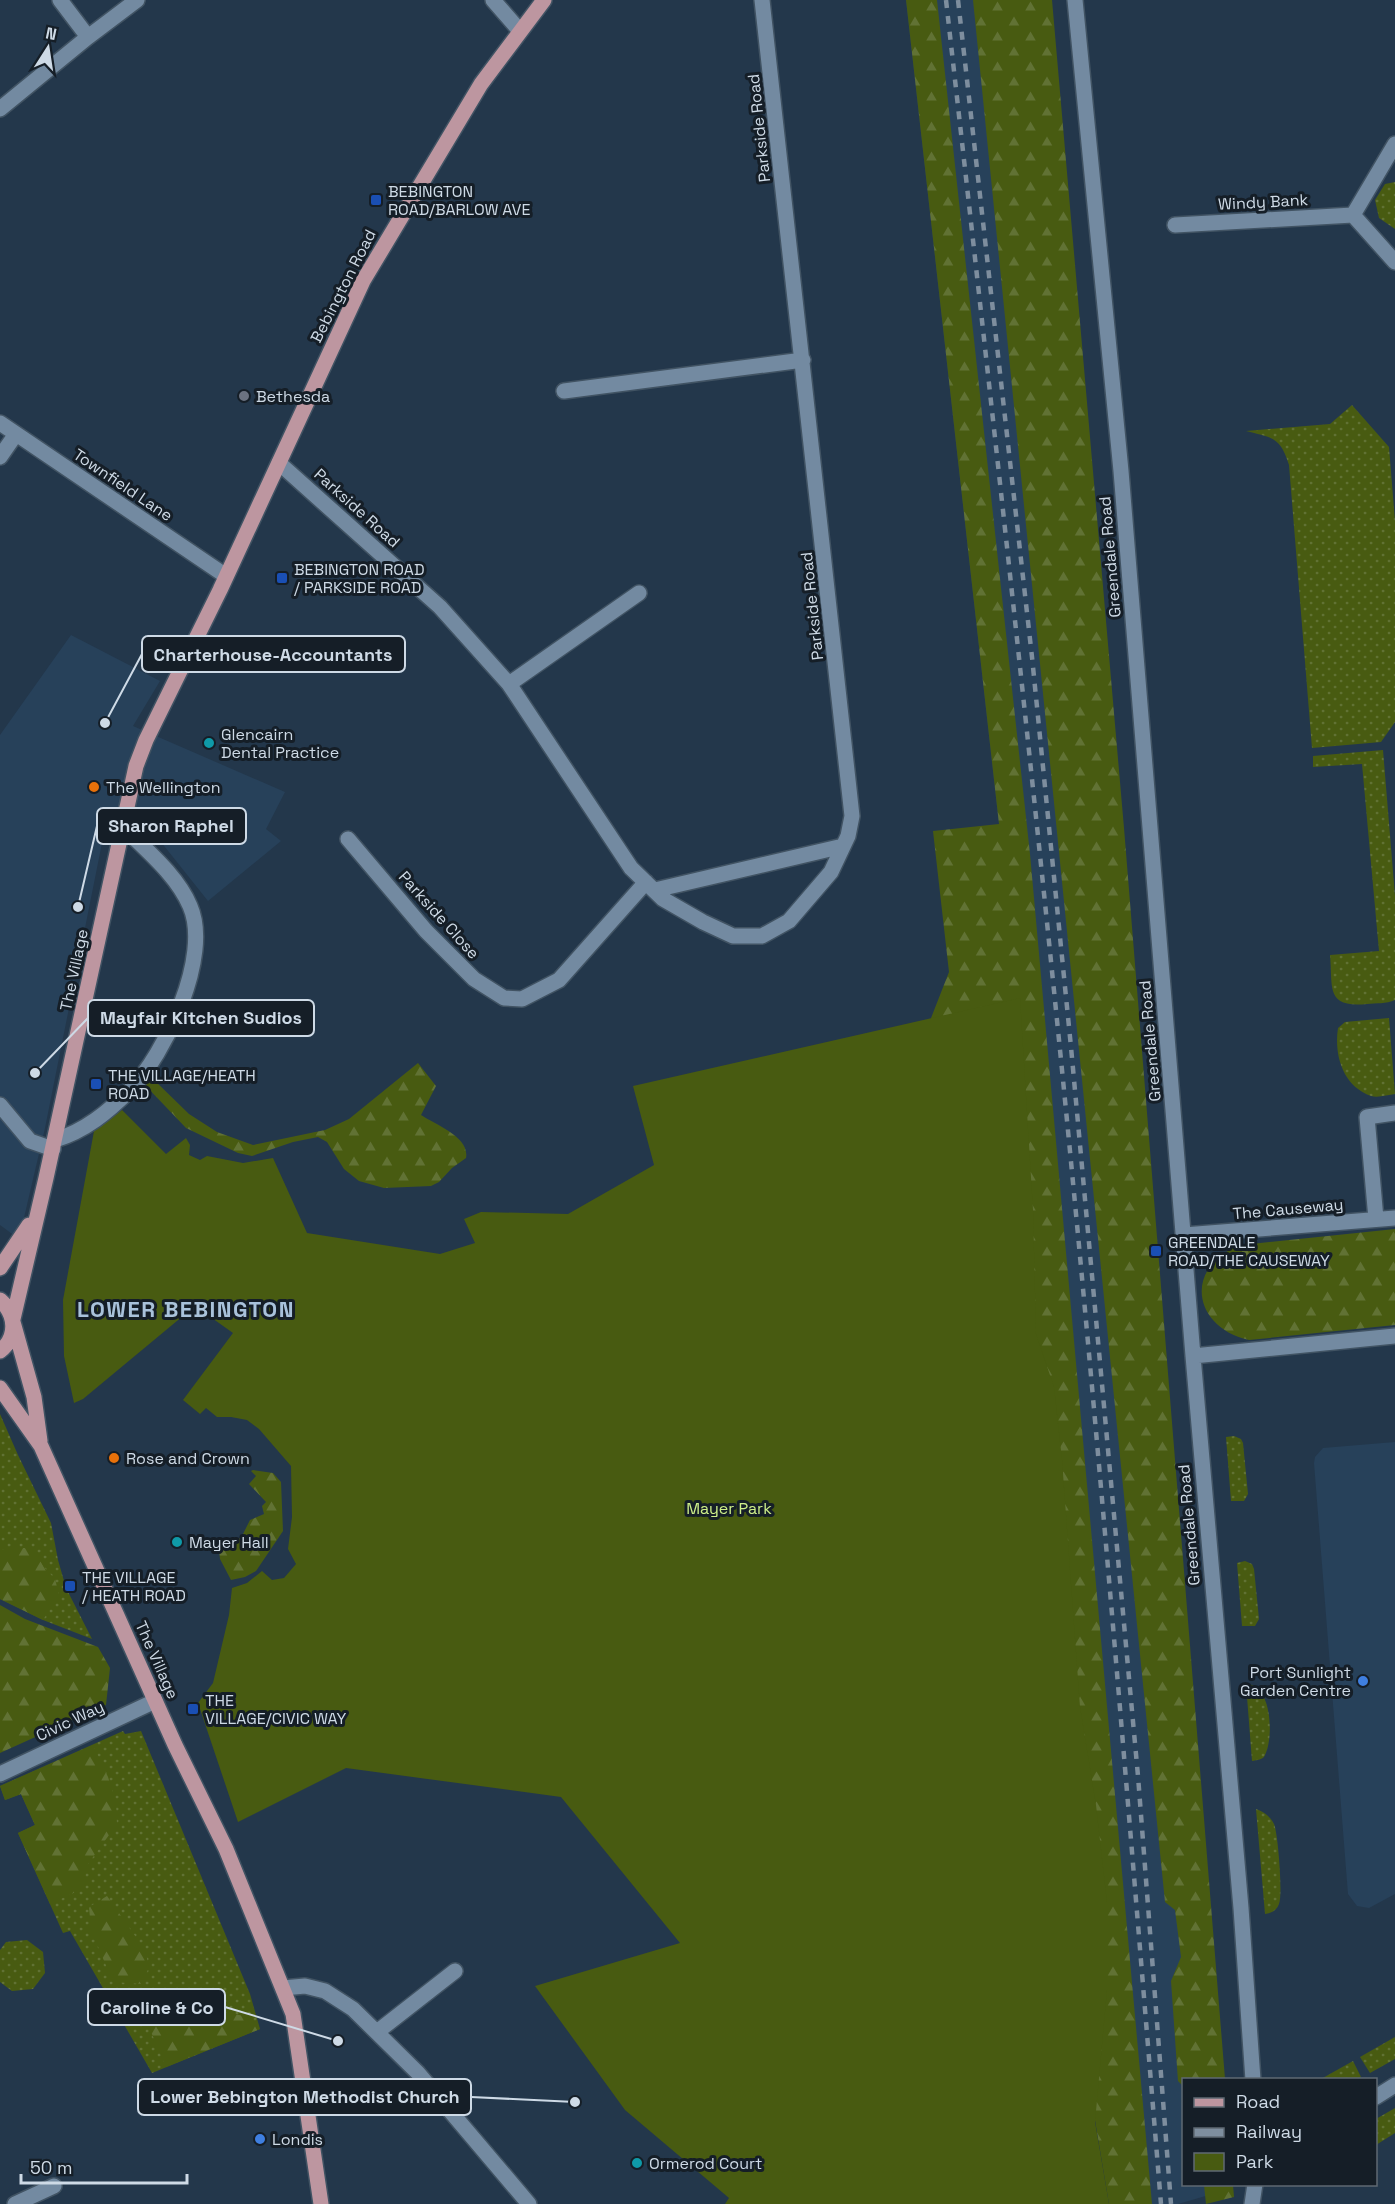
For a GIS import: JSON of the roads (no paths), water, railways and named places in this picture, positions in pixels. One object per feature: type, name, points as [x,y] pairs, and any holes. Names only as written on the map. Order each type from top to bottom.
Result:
[{"type":"main road","name":"Bebington Road","points":[[226,576],[363,281],[481,84],[544,0]]},
{"type":"main road","name":"The Village","points":[[41,1446],[34,1397],[13,1320],[54,1144],[136,766],[226,576]]},
{"type":"main road","name":"The Village","points":[[0,1268],[38,1210]]},
{"type":"main road","points":[[0,1300],[9,1309],[13,1320],[13,1332],[0,1351]]},
{"type":"main road","name":"The Village","points":[[0,1388],[41,1446],[155,1701],[226,1849],[283,1988],[293,2014],[321,2204]]},
{"type":"street","points":[[60,0],[88,37]]},
{"type":"street","points":[[0,109],[137,0]]},
{"type":"street","points":[[493,0],[520,31]]},
{"type":"street","name":"Parkside Road","points":[[279,463],[440,607],[509,684],[631,868],[663,899],[733,936],[762,936],[789,921],[831,872],[848,836],[852,816],[851,789],[762,0]]},
{"type":"street","name":"Greendale Road","points":[[1075,0],[1121,471],[1193,1356],[1241,1908],[1253,2078]]},
{"type":"street","points":[[1395,144],[1353,215],[1395,262]]},
{"type":"street","name":"Windy Bank","points":[[1175,225],[1353,215]]},
{"type":"street","points":[[564,391],[803,360]]},
{"type":"street","name":"Townfield Lane","points":[[0,423],[226,576]]},
{"type":"street","points":[[0,457],[16,434]]},
{"type":"street","points":[[509,684],[639,593]]},
{"type":"street","points":[[0,1105],[30,1141],[54,1144],[89,1125],[131,1089],[160,1049],[182,1001],[193,965],[196,936],[191,907],[169,874],[123,827]]},
{"type":"street","name":"Parkside Close","points":[[348,839],[434,939],[474,979],[504,998],[522,999],[559,980],[650,886]]},
{"type":"street","points":[[650,886],[843,846]]},
{"type":"street","points":[[1376,1219],[1367,1117],[1395,1113]]},
{"type":"street","name":"The Causeway","points":[[1184,1235],[1395,1218]]},
{"type":"street","points":[[1193,1356],[1395,1336]]},
{"type":"street","name":"Civic Way","points":[[0,1774],[155,1701]]},
{"type":"street","points":[[377,2032],[455,1971]]},
{"type":"street","points":[[283,1988],[305,1986],[325,1991],[352,2009],[418,2073],[530,2204]]},
{"type":"street","points":[[1377,2096],[1395,2085]]},
{"type":"street","points":[[15,2204],[54,2186]]},
{"type":"street","points":[[1252,2204],[1255,2186]]},
{"type":"railway","points":[[946,0],[1046,910],[1073,1185],[1113,1622],[1161,2204]]},
{"type":"railway","points":[[958,0],[1032,657],[1071,1047],[1138,1776],[1171,2204]]},
{"type":"place","name":"BEBINGTON ROAD/BARLOW AVE","points":[[376,200]]},
{"type":"place","name":"Bethesda","points":[[244,396]]},
{"type":"place","name":"BEBINGTON ROAD / PARKSIDE ROAD","points":[[282,578]]},
{"type":"place","name":"Charterhouse-Accountants","points":[[105,723]]},
{"type":"place","name":"Glencairn Dental Practice","points":[[209,743]]},
{"type":"place","name":"The Wellington","points":[[94,787]]},
{"type":"place","name":"Sharon Raphel","points":[[78,907]]},
{"type":"place","name":"Mayfair Kitchen Sudios","points":[[35,1073]]},
{"type":"place","name":"THE VILLAGE/HEATH ROAD","points":[[96,1084]]},
{"type":"place","name":"GREENDALE ROAD/THE CAUSEWAY","points":[[1156,1251]]},
{"type":"place","name":"Rose and Crown","points":[[114,1458]]},
{"type":"place","name":"Mayer Hall","points":[[177,1542]]},
{"type":"place","name":"THE VILLAGE / HEATH ROAD","points":[[70,1586]]},
{"type":"place","name":"Port Sunlight Garden Centre","points":[[1363,1681]]},
{"type":"place","name":"THE VILLAGE/CIVIC WAY","points":[[193,1709]]},
{"type":"place","name":"Caroline & Co","points":[[338,2041]]},
{"type":"place","name":"Lower Bebington Methodist Church","points":[[575,2102]]},
{"type":"place","name":"Londis","points":[[260,2139]]},
{"type":"place","name":"Ormerod Court","points":[[637,2163]]},
{"type":"district","name":"LOWER BEBINGTON","points":[[186,1309]]},
{"type":"park label","name":"Mayer Park","points":[[729,1508]]}]
